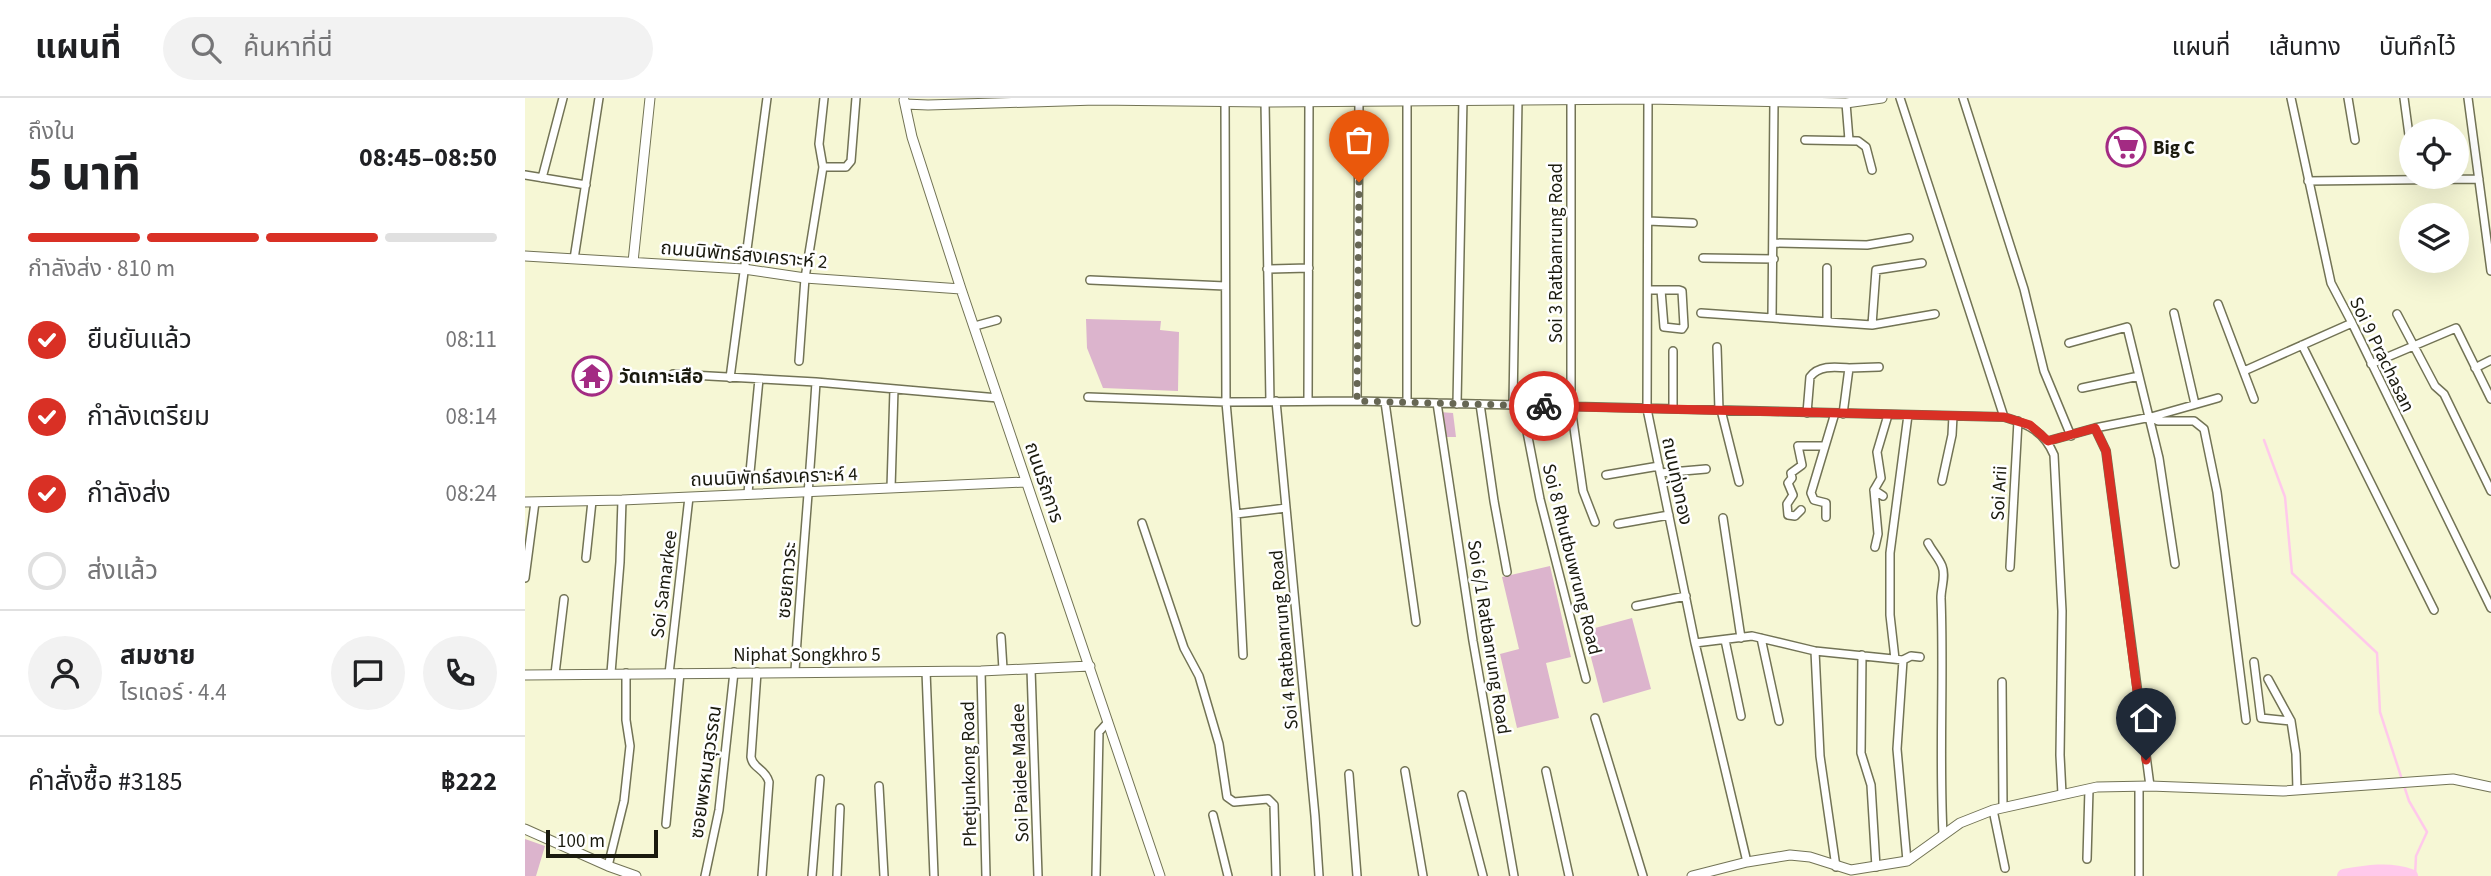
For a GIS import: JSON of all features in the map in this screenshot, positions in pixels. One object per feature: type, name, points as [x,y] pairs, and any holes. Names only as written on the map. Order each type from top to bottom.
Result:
[{"type":"street","points":[[542,178],[563,98]]},
{"type":"street","points":[[574,259],[599,98]]},
{"type":"street","points":[[633,261],[650,98]]},
{"type":"street","points":[[730,378],[768,98]]},
{"type":"street","points":[[799,361],[805,278],[823,167],[819,144],[824,98]]},
{"type":"street","points":[[823,167],[846,167],[851,161],[856,98]]},
{"type":"street","points":[[904,101],[928,105],[1096,99],[1309,102],[1648,99],[1846,103],[1882,98]]},
{"type":"street","points":[[1900,98],[2004,417]]},
{"type":"street","points":[[1963,98],[2024,289],[2044,371],[2071,436]]},
{"type":"street","name":"Soi 9 Prachasan","points":[[2291,98],[2331,284],[2491,608]]},
{"type":"street","points":[[2348,98],[2355,140]]},
{"type":"street","points":[[2404,98],[2407,119]]},
{"type":"street","points":[[2468,98],[2491,271]]},
{"type":"street","points":[[1457,404],[1463,99]]},
{"type":"street","points":[[1513,405],[1518,99]]},
{"type":"street","name":"Soi 3 Ratbanrung Road","points":[[1571,99],[1571,407],[1583,491],[1595,522]]},
{"type":"street","name":"ถนนทุ่งทอง","points":[[1648,99],[1647,409],[1695,643],[1747,862]]},
{"type":"street","points":[[1225,100],[1226,402],[1244,655]]},
{"type":"street","points":[[1357,401],[1359,100]]},
{"type":"street","points":[[1407,100],[1407,402]]},
{"type":"street","name":"ถนนรัถการ","points":[[904,101],[912,137],[961,289],[1160,876]]},
{"type":"street","points":[[1772,318],[1774,101]]},
{"type":"street","name":"Soi 4 Ratbanrung Road","points":[[1265,102],[1267,269],[1273,401],[1286,508],[1319,876]]},
{"type":"street","points":[[1308,401],[1309,102]]},
{"type":"street","points":[[1846,103],[1849,140]]},
{"type":"street","points":[[1805,140],[1857,141],[1866,147],[1872,170]]},
{"type":"street","points":[[525,175],[586,185]]},
{"type":"street","points":[[2308,181],[2399,179]]},
{"type":"street","points":[[2469,179],[2479,179]]},
{"type":"street","points":[[1648,221],[1693,223]]},
{"type":"street","points":[[1774,243],[1867,246],[1909,238]]},
{"type":"street","name":"ถนนนิพัทธ์สงเคราะห์ 2","points":[[525,256],[744,269],[805,278],[961,289]]},
{"type":"street","points":[[1703,258],[1774,259]]},
{"type":"street","points":[[1872,325],[1876,270],[1922,263]]},
{"type":"street","points":[[1267,269],[1309,268]]},
{"type":"street","points":[[1827,268],[1827,321]]},
{"type":"street","points":[[1090,280],[1225,286]]},
{"type":"street","points":[[1648,290],[1661,290],[1682,291],[1684,327],[1664,327],[1661,290]]},
{"type":"street","points":[[2218,304],[2253,399]]},
{"type":"street","points":[[1700,313],[1872,325],[1935,314]]},
{"type":"street","points":[[2174,313],[2195,404]]},
{"type":"street","points":[[2397,314],[2435,386],[2444,394],[2491,491]]},
{"type":"street","points":[[975,326],[997,320]]},
{"type":"street","points":[[2244,371],[2352,323]]},
{"type":"street","points":[[2069,342],[2127,327],[2151,417],[2175,564]]},
{"type":"street","points":[[2371,365],[2456,328],[2491,400]]},
{"type":"street","points":[[2302,345],[2434,610]]},
{"type":"street","points":[[1717,346],[1720,410],[1739,482]]},
{"type":"street","points":[[1673,351],[1673,409]]},
{"type":"street","points":[[2475,368],[2491,360]]},
{"type":"street","points":[[1807,413],[1810,377],[1814,371],[1833,367],[1879,368]]},
{"type":"street","points":[[1843,414],[1849,368]]},
{"type":"street","points":[[673,374],[816,382],[998,398]]},
{"type":"street","points":[[2082,388],[2139,376]]},
{"type":"street","points":[[748,493],[759,379]]},
{"type":"street","name":"ซอยถาวระ","points":[[795,671],[816,382]]},
{"type":"street","points":[[891,488],[894,388]]},
{"type":"street","points":[[1088,397],[2004,417],[2030,425],[2048,441],[2055,454],[2062,611],[2062,794]]},
{"type":"street","points":[[2048,441],[2218,398]]},
{"type":"street","points":[[1385,402],[1416,622]]},
{"type":"street","name":"Soi 6/1 Ratbanrung Road","points":[[1437,403],[1473,641],[1514,876]]},
{"type":"street","points":[[1480,404],[1493,501],[1507,572]]},
{"type":"street","name":"Soi 8 Rhutbuwrung Road","points":[[1522,405],[1540,499],[1586,679]]},
{"type":"street","points":[[1826,517],[1826,503],[1814,500],[1811,494],[1835,413]]},
{"type":"street","points":[[1875,547],[1878,534],[1874,490],[1881,478],[1877,452],[1888,415]]},
{"type":"street","points":[[1907,861],[1897,749],[1899,659],[1890,615],[1890,553],[1908,415]]},
{"type":"street","points":[[1942,481],[1952,435],[1953,416]]},
{"type":"street","points":[[2151,417],[2158,421],[2194,421],[2204,429],[2217,492],[2246,720]]},
{"type":"street","name":"Soi Arii","points":[[2010,567],[2018,421]]},
{"type":"street","points":[[2095,428],[2106,451],[2145,786],[2139,876]]},
{"type":"street","points":[[1801,510],[1795,516],[1788,515],[1787,504],[1793,495],[1788,483],[1792,478],[1791,473],[1802,465],[1798,446],[1825,446]]},
{"type":"street","points":[[1606,475],[1706,469]]},
{"type":"street","name":"ถนนนิพัทธ์สงเคราะห์ 4","points":[[530,502],[1025,482]]},
{"type":"street","points":[[1874,490],[1882,496]]},
{"type":"street","name":"Soi Samarkee","points":[[669,674],[689,497]]},
{"type":"street","points":[[611,673],[622,500]]},
{"type":"street","points":[[586,558],[592,501]]},
{"type":"street","points":[[525,578],[530,502]]},
{"type":"street","points":[[1236,514],[1286,508]]},
{"type":"street","points":[[1618,524],[1669,515]]},
{"type":"street","points":[[1723,519],[1741,638]]},
{"type":"street","points":[[1142,523],[1184,648],[1199,676],[1219,744],[1227,797],[1234,802],[1268,799],[1274,805],[1276,876]]},
{"type":"street","points":[[1928,543],[1942,565],[1944,576],[1941,591],[1943,658],[1940,740],[1943,834]]},
{"type":"street","points":[[1636,606],[1686,596]]},
{"type":"street","points":[[555,674],[564,598]]},
{"type":"street","points":[[1001,637],[1003,669]]},
{"type":"street","points":[[1695,643],[1761,638],[1815,650],[1899,659],[1920,657]]},
{"type":"street","points":[[1761,638],[1779,721]]},
{"type":"street","points":[[1725,640],[1741,716]]},
{"type":"street","points":[[1815,650],[1820,756],[1836,867]]},
{"type":"street","points":[[1863,655],[1861,753],[1871,785],[1876,867]]},
{"type":"street","points":[[2254,662],[2261,718],[2291,720]]},
{"type":"street","name":"Niphat Songkhro 5","points":[[525,675],[981,671],[1090,666]]},
{"type":"street","name":"Soi Paidee Madee","points":[[1031,669],[1038,876]]},
{"type":"street","points":[[926,671],[933,876]]},
{"type":"street","name":"Phetjunkong Road","points":[[981,671],[986,876]]},
{"type":"street","name":"ซอยพรหมสุวรรณ","points":[[705,876],[719,810],[734,672]]},
{"type":"street","points":[[757,672],[751,757],[753,764],[763,770],[769,782],[762,876]]},
{"type":"street","points":[[608,866],[624,801],[630,746],[626,673]]},
{"type":"street","points":[[666,824],[680,673]]},
{"type":"street","points":[[2268,679],[2291,720],[2297,790]]},
{"type":"street","points":[[2002,682],[2003,807]]},
{"type":"street","points":[[1595,719],[1643,876]]},
{"type":"street","points":[[1096,876],[1099,732],[1108,722]]},
{"type":"street","points":[[1405,771],[1423,876]]},
{"type":"street","points":[[1546,771],[1569,876]]},
{"type":"street","points":[[1349,774],[1357,876]]},
{"type":"street","points":[[812,876],[820,779]]},
{"type":"street","points":[[1692,876],[1747,862],[1790,855],[1810,857],[1851,870],[1907,861],[1960,823],[2003,807],[2089,789],[2145,786],[2297,790],[2453,779],[2491,787]]},
{"type":"street","points":[[879,786],[884,876]]},
{"type":"street","points":[[2087,859],[2089,789]]},
{"type":"street","points":[[1462,795],[1483,876]]},
{"type":"street","points":[[837,876],[840,808]]},
{"type":"street","points":[[1993,810],[2005,867]]},
{"type":"street","points":[[1213,816],[1228,876]]},
{"type":"street","points":[[525,829],[636,876]]},
{"type":"shaded area","points":[[1086,319],[1161,321],[1160,330],[1179,332],[1178,391],[1103,388],[1087,348]]},
{"type":"shaded area","points":[[1439,412],[1453,413],[1456,437],[1443,437]]},
{"type":"shaded area","points":[[1550,566],[1571,657],[1546,663],[1559,718],[1517,728],[1500,654],[1519,649],[1502,577]]},
{"type":"shaded area","points":[[1632,618],[1651,689],[1603,703],[1584,631]]},
{"type":"shaded area","points":[[525,839],[545,846],[536,876],[525,876]]},
{"type":"waterway","points":[[2264,440],[2285,497],[2292,573],[2377,653],[2380,712],[2409,801],[2427,832],[2416,856],[2415,876]]},
{"type":"waterway","points":[[2344,876],[2386,871],[2411,876]]},
{"type":"way so far","points":[[1359,182],[1357,401],[1544,406]]},
{"type":"place","name":"Big C","points":[[2126,147]]},
{"type":"place","name":"วัดเกาะเสือ","points":[[592,376]]},
{"type":"route","points":[[1544,406],[2004,417],[2030,425],[2048,441],[2095,428],[2106,451],[2146,760]]}]
